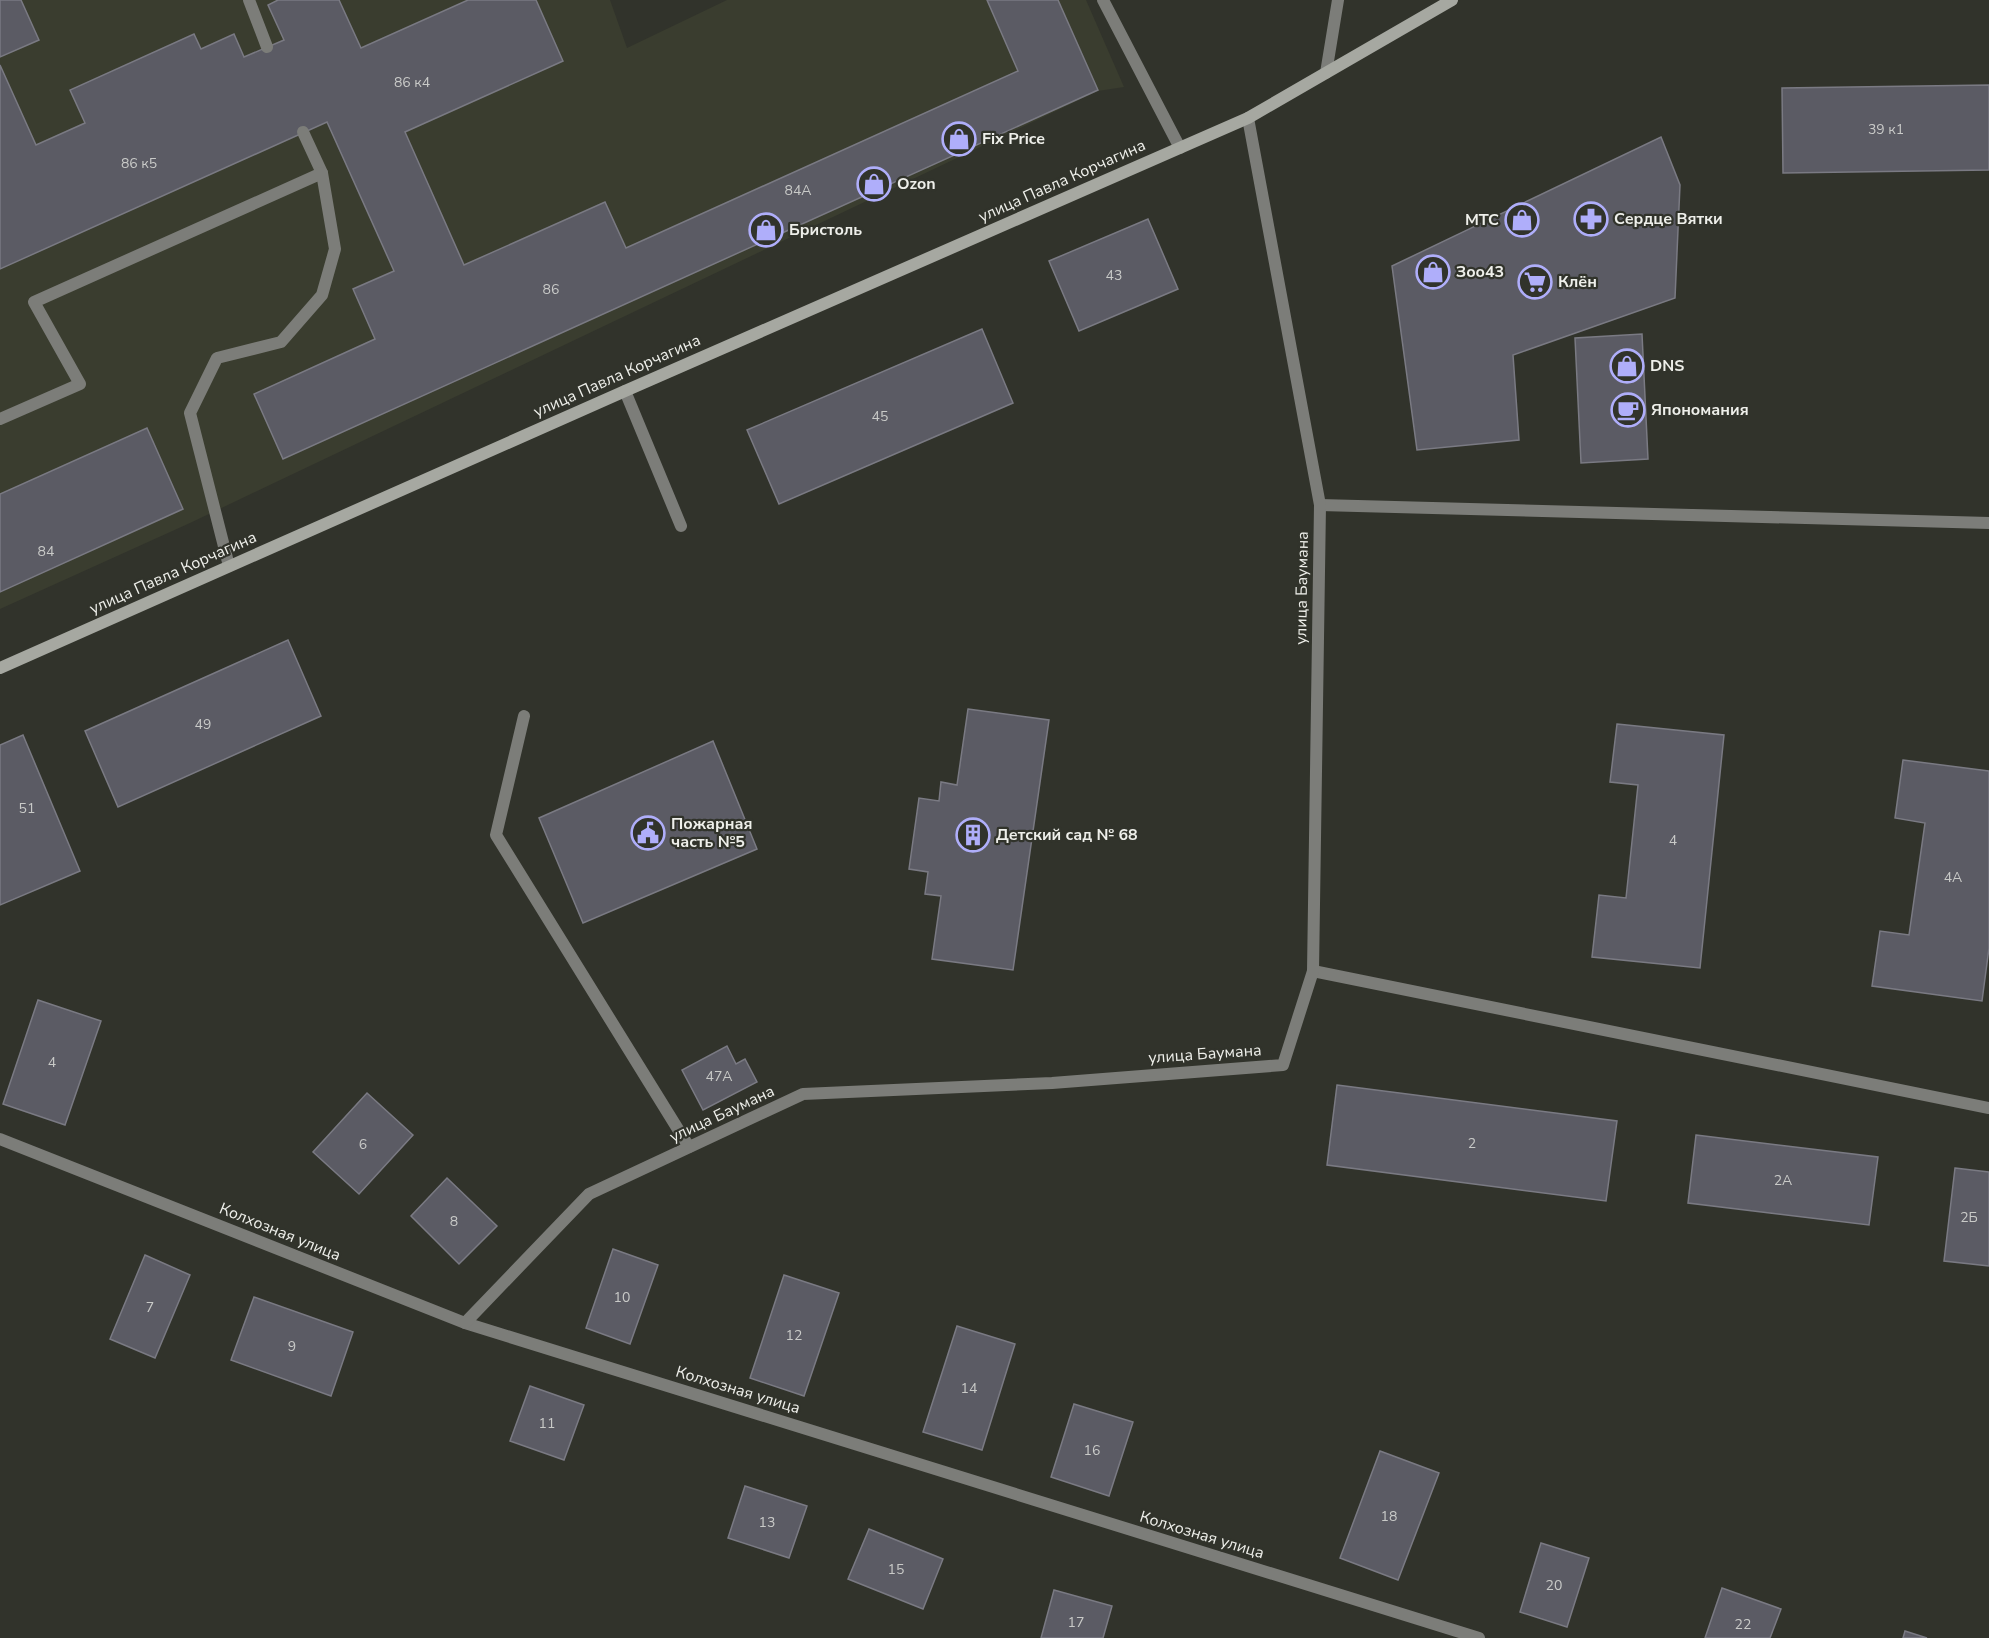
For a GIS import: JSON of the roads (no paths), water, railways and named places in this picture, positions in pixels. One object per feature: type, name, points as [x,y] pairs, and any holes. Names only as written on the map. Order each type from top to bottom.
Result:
[{"type":"main road","name":"улица Павла Корчагина","points":[[0,668],[1248,118],[1452,0]]},
{"type":"street","points":[[249,0],[267,47]]},
{"type":"street","points":[[1103,0],[1180,148]]},
{"type":"street","points":[[1326,73],[1338,0]]},
{"type":"street","name":"улица Баумана","points":[[465,1323],[589,1194],[803,1094],[1052,1083],[1283,1065],[1313,971],[1320,505],[1248,118]]},
{"type":"street","points":[[229,566],[190,413],[217,358],[281,342],[322,295],[335,249],[322,173],[303,132]]},
{"type":"street","points":[[0,419],[81,384],[34,302],[322,173]]},
{"type":"street","points":[[625,391],[681,526]]},
{"type":"street","points":[[1320,505],[1989,523]]},
{"type":"street","points":[[524,716],[496,835],[689,1148]]},
{"type":"street","points":[[1313,971],[1989,1108]]},
{"type":"street","name":"Колхозная улица","points":[[0,1139],[465,1323],[1479,1638]]},
{"type":"place","name":"Fix Price","points":[[959,139]]},
{"type":"place","name":"Ozon","points":[[874,184]]},
{"type":"place","name":"Сердце Вятки","points":[[1591,219]]},
{"type":"place","name":"МТС","points":[[1522,220]]},
{"type":"place","name":"Бристоль","points":[[766,230]]},
{"type":"place","name":"Зоо43","points":[[1433,272]]},
{"type":"place","name":"Клён","points":[[1535,282]]},
{"type":"place","name":"DNS","points":[[1627,366]]},
{"type":"place","name":"Япономания","points":[[1628,410]]},
{"type":"place","name":"Пожарная часть №5","points":[[648,833]]},
{"type":"place","name":"Детский сад № 68","points":[[973,835]]}]
